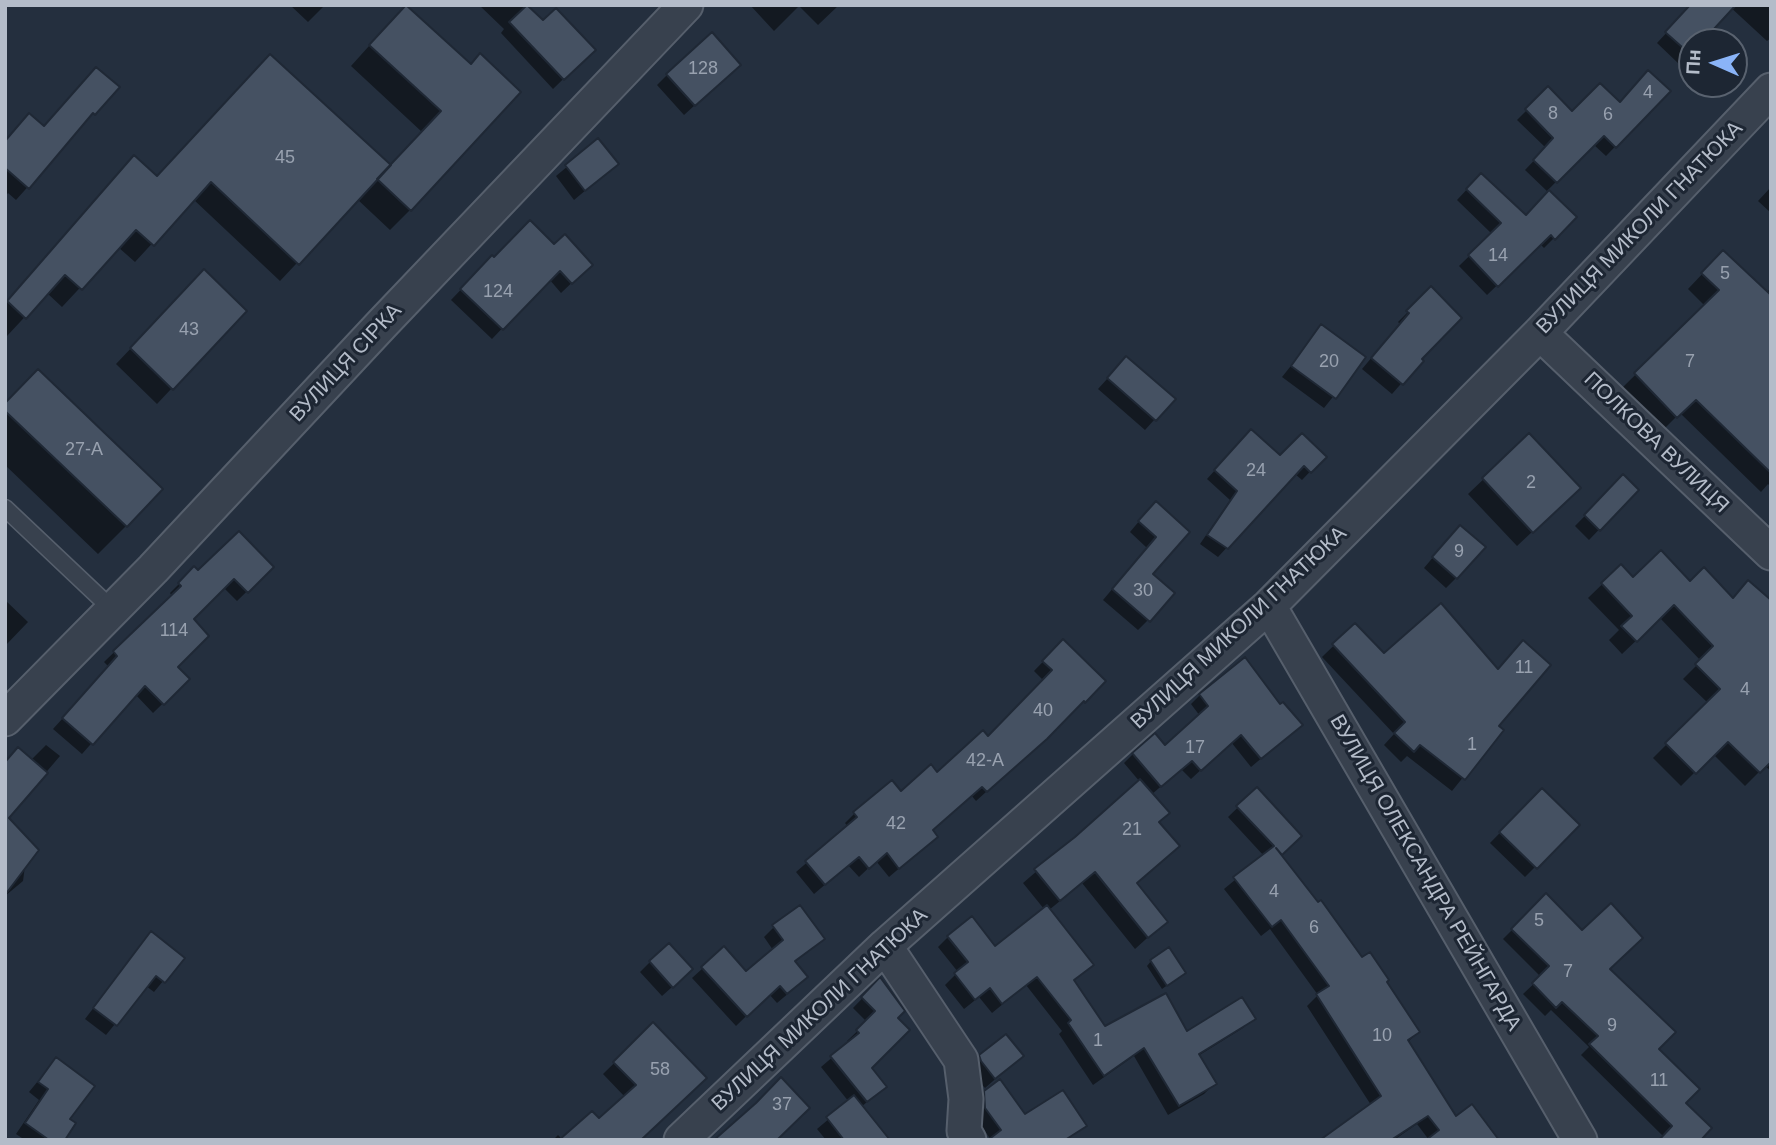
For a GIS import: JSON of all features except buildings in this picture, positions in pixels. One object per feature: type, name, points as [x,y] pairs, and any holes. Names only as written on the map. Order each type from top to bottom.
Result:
[{"type":"street","name":"ВУЛИЦЯ СІРКА","points":[[5,719],[113,610],[687,5]]},
{"type":"street","name":"ВУЛИЦЯ МИКОЛИ ГНАТЮКА","points":[[681,1140],[886,946],[1269,606],[1540,333],[1771,90]]},
{"type":"street","name":"ПОЛКОВА ВУЛИЦЯ","points":[[1540,333],[1771,553]]},
{"type":"street","name":"ВУЛИЦЯ ОЛЕКСАНДРА РЕЙНГАРДА","points":[[1269,606],[1580,1140]]},
{"type":"street","points":[[886,946],[961,1060],[966,1099],[964,1131],[969,1140]]},
{"type":"lane","points":[[5,508],[113,610]]}]
